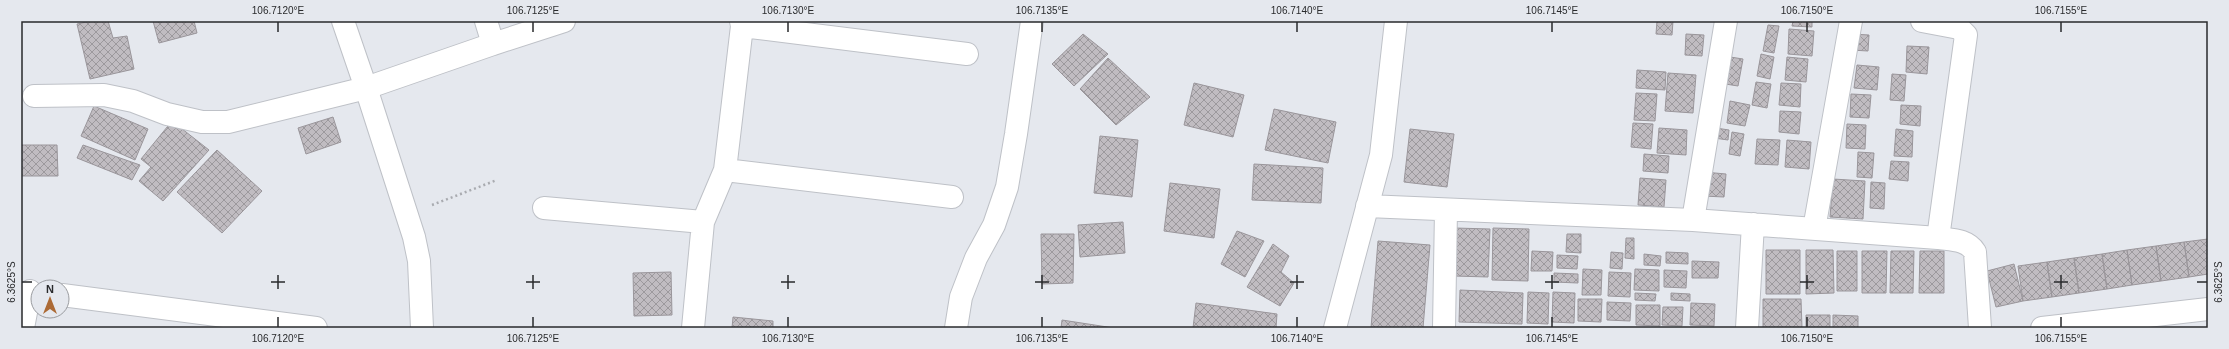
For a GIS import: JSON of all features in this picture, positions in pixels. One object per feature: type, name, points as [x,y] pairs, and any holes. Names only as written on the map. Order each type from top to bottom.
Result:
[{"type":"street","points":[[342,21],[366,88],[407,214],[419,261],[422,328]]},
{"type":"street","points":[[486,21],[493,44]]},
{"type":"street","points":[[34,96],[104,95],[133,101],[167,114],[202,122],[228,122],[366,88],[564,21]]},
{"type":"street","points":[[956,328],[961,297],[976,258],[994,226],[1007,187],[1032,21]]},
{"type":"street","points":[[1335,328],[1368,206],[1383,142],[1396,21]]},
{"type":"street","points":[[1693,220],[1726,21]]},
{"type":"street","points":[[1814,228],[1851,21]]},
{"type":"street","points":[[1922,21],[1959,28],[1966,34],[1938,238]]},
{"type":"street","points":[[692,328],[703,222],[725,170],[742,24],[967,54]]},
{"type":"street","points":[[725,170],[952,198]]},
{"type":"street","points":[[1368,206],[1693,220],[1938,238],[1964,242],[1971,245],[1975,252],[1980,328]]},
{"type":"street","points":[[544,208],[703,222]]},
{"type":"street","points":[[1444,328],[1446,210]]},
{"type":"street","points":[[1747,328],[1753,224]]},
{"type":"street","points":[[23,328],[30,290]]},
{"type":"street","points":[[70,296],[316,328]]},
{"type":"street","points":[[2042,328],[2208,309]]},
{"type":"path","points":[[407,214],[497,180]]},
{"type":"building","points":[[91,21],[108,21],[113,38],[127,36],[134,69],[90,79],[77,24]]},
{"type":"building","points":[[153,21],[194,21],[197,33],[159,43]]},
{"type":"building","points":[[1657,21],[1673,21],[1672,35],[1656,34]]},
{"type":"building","points":[[1793,21],[1812,21],[1812,27],[1792,26]]},
{"type":"building","points":[[1768,25],[1779,26],[1774,53],[1763,51]]},
{"type":"building","points":[[1789,29],[1814,31],[1812,56],[1788,54]]},
{"type":"building","points":[[1083,34],[1108,54],[1074,86],[1052,64]]},
{"type":"building","points":[[1686,34],[1704,35],[1702,56],[1685,55]]},
{"type":"building","points":[[1852,34],[1869,35],[1868,51],[1851,50]]},
{"type":"building","points":[[1907,46],[1929,47],[1927,74],[1906,72]]},
{"type":"building","points":[[1761,54],[1774,57],[1770,79],[1757,76]]},
{"type":"building","points":[[1724,56],[1743,59],[1738,86],[1719,83]]},
{"type":"building","points":[[1787,57],[1808,59],[1806,82],[1785,80]]},
{"type":"building","points":[[1108,58],[1150,97],[1116,125],[1080,89]]},
{"type":"building","points":[[1857,65],[1879,67],[1877,90],[1854,88]]},
{"type":"building","points":[[1637,70],[1666,72],[1665,90],[1636,88]]},
{"type":"building","points":[[1668,73],[1696,75],[1693,113],[1665,111]]},
{"type":"building","points":[[1892,74],[1906,75],[1904,101],[1890,100]]},
{"type":"building","points":[[1756,82],[1771,84],[1767,108],[1752,105]]},
{"type":"building","points":[[1194,83],[1244,95],[1233,137],[1184,125]]},
{"type":"building","points":[[1781,83],[1801,84],[1800,107],[1779,105]]},
{"type":"building","points":[[1636,93],[1657,94],[1655,121],[1634,120]]},
{"type":"building","points":[[1851,94],[1871,95],[1869,118],[1850,117]]},
{"type":"building","points":[[1730,101],[1750,105],[1745,126],[1727,123]]},
{"type":"building","points":[[1901,105],[1921,106],[1920,126],[1900,124]]},
{"type":"building","points":[[94,106],[148,129],[135,160],[81,136]]},
{"type":"building","points":[[1274,109],[1336,122],[1328,163],[1265,150]]},
{"type":"building","points":[[1780,111],[1801,112],[1799,134],[1779,132]]},
{"type":"building","points":[[333,117],[341,142],[306,154],[298,128]]},
{"type":"building","points":[[172,121],[209,150],[163,201],[139,181],[151,167],[141,159]]},
{"type":"building","points":[[1633,123],[1653,124],[1651,149],[1631,147]]},
{"type":"building","points":[[1847,124],[1866,125],[1865,149],[1846,148]]},
{"type":"building","points":[[1659,128],[1687,130],[1686,155],[1657,153]]},
{"type":"building","points":[[1716,128],[1729,130],[1728,140],[1714,138]]},
{"type":"building","points":[[1410,129],[1454,134],[1447,187],[1404,182]]},
{"type":"building","points":[[1896,129],[1913,131],[1912,157],[1894,156]]},
{"type":"building","points":[[1732,132],[1744,134],[1740,156],[1729,154]]},
{"type":"building","points":[[1100,136],[1138,140],[1132,197],[1094,193]]},
{"type":"building","points":[[1757,139],[1780,140],[1778,165],[1755,164]]},
{"type":"building","points":[[1787,140],[1811,142],[1809,169],[1785,167]]},
{"type":"building","points":[[21,145],[57,145],[58,176],[21,176]]},
{"type":"building","points":[[83,145],[140,165],[132,180],[77,158]]},
{"type":"building","points":[[217,150],[262,191],[222,233],[177,192]]},
{"type":"building","points":[[1858,152],[1874,153],[1872,178],[1857,177]]},
{"type":"building","points":[[1644,154],[1669,156],[1668,173],[1643,171]]},
{"type":"building","points":[[1891,161],[1909,162],[1908,181],[1889,179]]},
{"type":"building","points":[[1254,164],[1323,168],[1321,203],[1252,200]]},
{"type":"building","points":[[1704,172],[1726,174],[1724,197],[1703,196]]},
{"type":"building","points":[[1640,178],[1666,180],[1664,207],[1638,205]]},
{"type":"building","points":[[1833,179],[1865,181],[1863,219],[1830,217]]},
{"type":"building","points":[[1871,182],[1885,183],[1884,209],[1870,208]]},
{"type":"building","points":[[1170,183],[1220,189],[1214,238],[1164,231]]},
{"type":"building","points":[[1123,222],[1125,253],[1080,257],[1078,225]]},
{"type":"building","points":[[1455,228],[1490,229],[1488,277],[1454,276]]},
{"type":"building","points":[[1493,228],[1529,229],[1528,281],[1492,280]]},
{"type":"building","points":[[1237,231],[1264,241],[1245,277],[1221,264]]},
{"type":"building","points":[[1041,234],[1074,234],[1073,283],[1042,284]]},
{"type":"building","points":[[1567,234],[1581,234],[1581,253],[1566,252]]},
{"type":"building","points":[[1626,238],[1634,238],[1634,259],[1625,258]]},
{"type":"building","points":[[2208,239],[2208,274],[2189,277],[2184,242]]},
{"type":"building","points":[[1378,241],[1430,245],[1423,328],[1371,328]]},
{"type":"building","points":[[2184,242],[2189,277],[2161,281],[2156,246]]},
{"type":"building","points":[[1273,244],[1289,256],[1281,272],[1294,283],[1280,306],[1247,287]]},
{"type":"building","points":[[2156,246],[2161,281],[2132,285],[2127,250]]},
{"type":"building","points":[[1766,250],[1800,250],[1800,294],[1766,294]]},
{"type":"building","points":[[1806,250],[1833,250],[1834,293],[1806,294]]},
{"type":"building","points":[[2127,250],[2132,285],[2107,289],[2102,254]]},
{"type":"building","points":[[1532,251],[1553,252],[1552,271],[1531,271]]},
{"type":"building","points":[[1837,251],[1857,251],[1857,291],[1837,291]]},
{"type":"building","points":[[1862,251],[1887,251],[1886,293],[1862,293]]},
{"type":"building","points":[[1891,251],[1914,251],[1913,293],[1890,293]]},
{"type":"building","points":[[1920,251],[1944,251],[1944,293],[1919,293]]},
{"type":"building","points":[[1611,252],[1623,253],[1622,269],[1610,268]]},
{"type":"building","points":[[1666,252],[1688,253],[1688,264],[1666,263]]},
{"type":"building","points":[[1644,254],[1661,256],[1660,266],[1644,265]]},
{"type":"building","points":[[2102,254],[2107,289],[2079,293],[2074,258]]},
{"type":"building","points":[[1557,255],[1578,256],[1577,269],[1557,268]]},
{"type":"building","points":[[2074,258],[2079,293],[2052,297],[2047,262]]},
{"type":"building","points":[[1692,261],[1719,262],[1718,278],[1692,278]]},
{"type":"building","points":[[2047,262],[2052,297],[2023,301],[2018,266]]},
{"type":"building","points":[[2014,264],[2023,301],[1996,307],[1987,271]]},
{"type":"building","points":[[1583,269],[1602,270],[1601,295],[1582,295]]},
{"type":"building","points":[[1635,269],[1659,270],[1659,291],[1634,290]]},
{"type":"building","points":[[1664,270],[1687,271],[1686,288],[1664,287]]},
{"type":"building","points":[[671,272],[672,315],[634,316],[633,273]]},
{"type":"building","points":[[1609,272],[1631,273],[1630,297],[1608,296]]},
{"type":"building","points":[[1554,273],[1578,274],[1578,283],[1554,282]]},
{"type":"building","points":[[1460,290],[1523,293],[1522,324],[1459,322]]},
{"type":"building","points":[[1528,292],[1549,293],[1548,324],[1527,323]]},
{"type":"building","points":[[1553,292],[1575,293],[1574,323],[1552,322]]},
{"type":"building","points":[[1635,293],[1656,294],[1655,301],[1635,300]]},
{"type":"building","points":[[1671,293],[1690,294],[1690,301],[1671,300]]},
{"type":"building","points":[[1578,299],[1602,299],[1601,322],[1578,321]]},
{"type":"building","points":[[1763,299],[1801,299],[1802,328],[1763,328]]},
{"type":"building","points":[[1607,302],[1631,303],[1630,321],[1607,320]]},
{"type":"building","points":[[1196,303],[1277,314],[1276,328],[1193,328]]},
{"type":"building","points":[[1691,303],[1715,304],[1714,326],[1690,325]]},
{"type":"building","points":[[1636,305],[1660,305],[1660,326],[1636,325]]},
{"type":"building","points":[[1663,307],[1683,307],[1682,326],[1662,325]]},
{"type":"building","points":[[1806,315],[1830,315],[1830,328],[1806,328]]},
{"type":"building","points":[[1833,315],[1858,316],[1858,328],[1833,328]]},
{"type":"building","points":[[733,317],[773,321],[773,328],[732,328]]},
{"type":"building","points":[[1062,320],[1114,328],[1061,328]]}]
